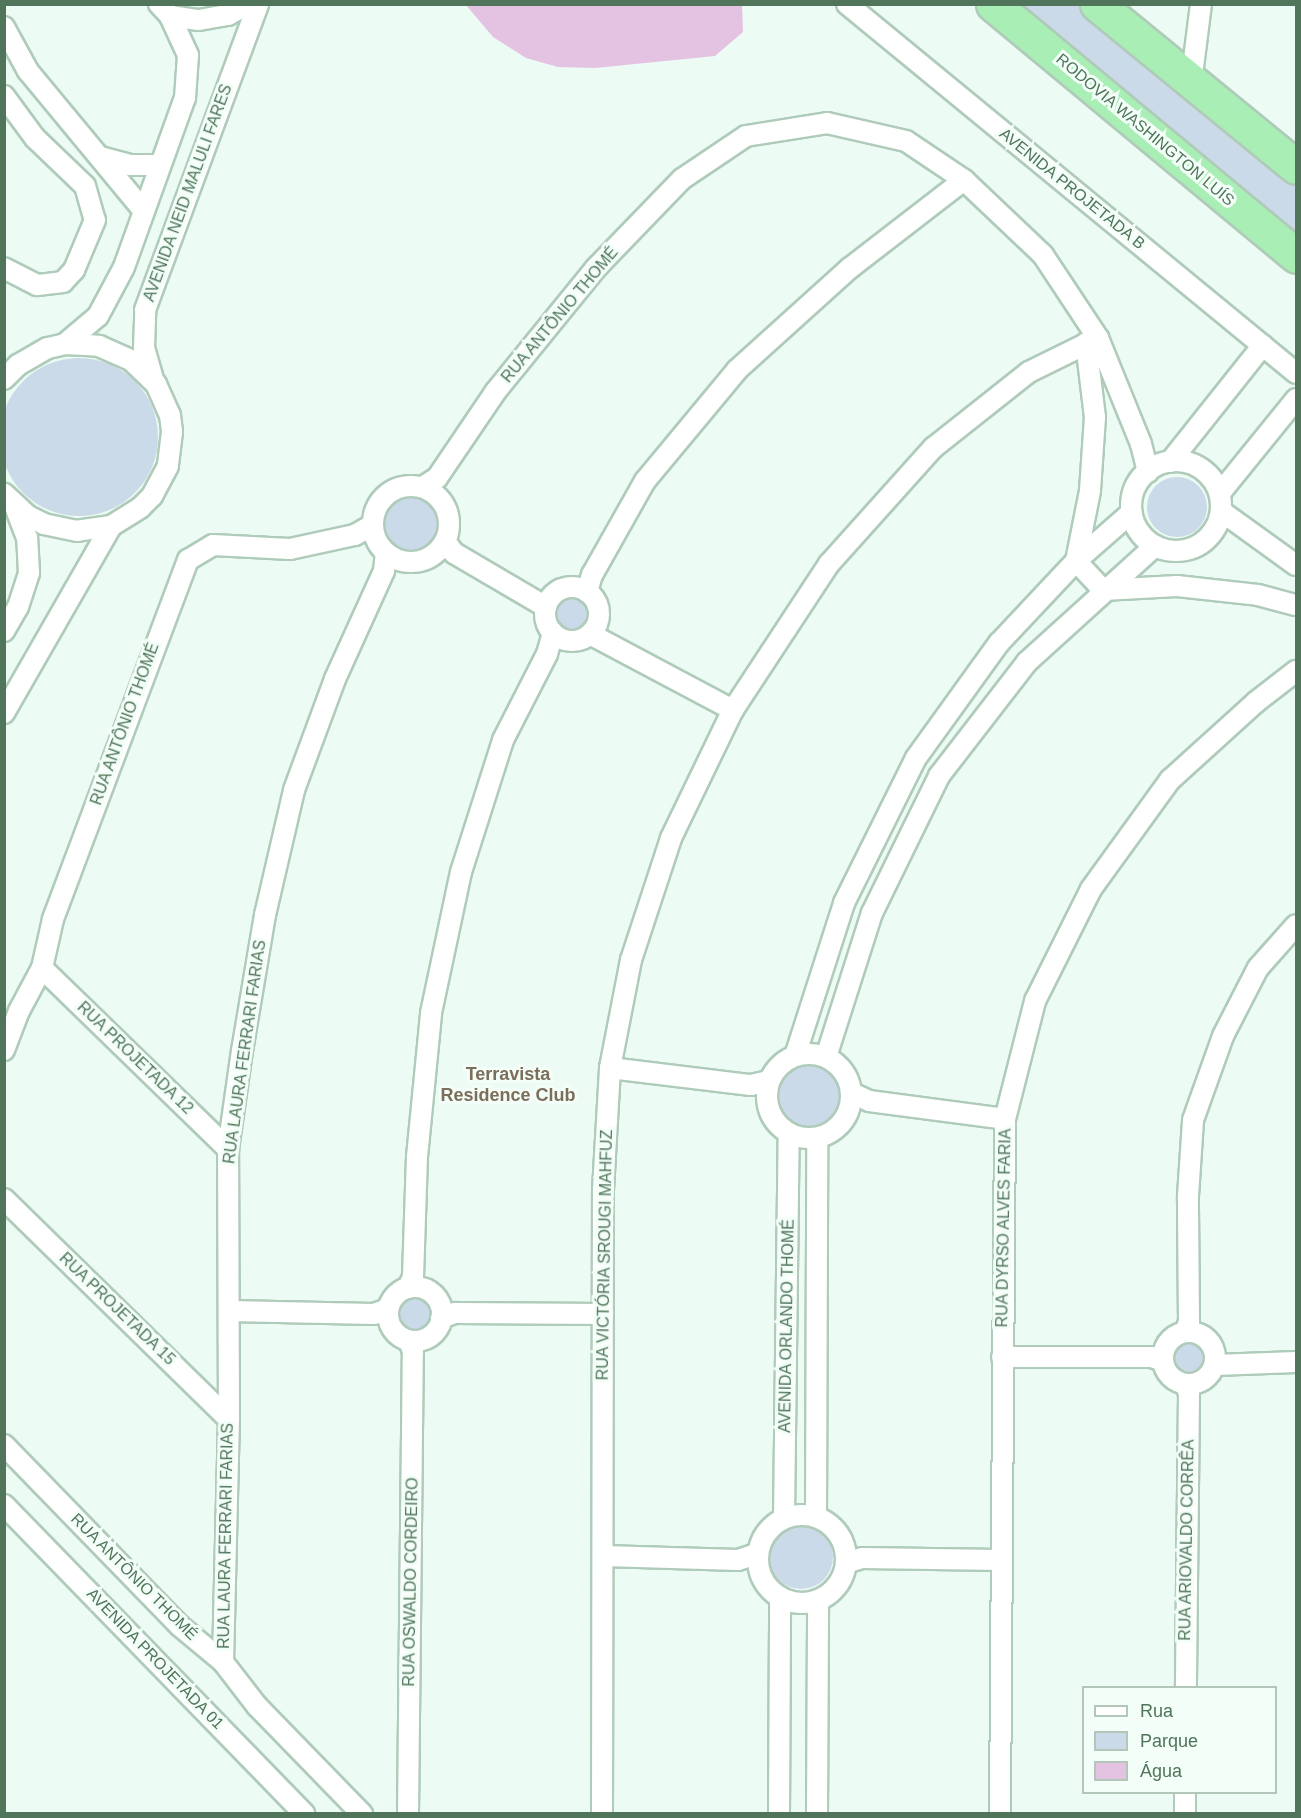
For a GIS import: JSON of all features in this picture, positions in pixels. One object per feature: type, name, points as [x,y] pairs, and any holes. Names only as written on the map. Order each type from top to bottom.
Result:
[{"type":"highway","name":"RODOVIA WASHINGTON LUÍS","points":[[993,4],[1296,256]]},
{"type":"highway","points":[[1097,4],[1296,167]]},
{"type":"street","points":[[165,10],[213,19],[247,4]]},
{"type":"street","name":"AVENIDA NEID MALULI FARES","points":[[111,526],[140,508],[152,496],[168,466],[171,424],[144,348],[145,310],[258,4]]},
{"type":"street","name":"AVENIDA PROJETADA B","points":[[847,4],[1296,373]]},
{"type":"street","points":[[1191,83],[1201,4]]},
{"type":"street","points":[[65,344],[89,327],[102,309],[124,267],[185,98],[189,69],[184,41],[165,10]]},
{"type":"street","points":[[4,27],[28,71],[143,210]]},
{"type":"street","points":[[4,96],[35,138],[85,186],[93,202],[93,229],[74,270],[63,282],[37,285],[4,268]]},
{"type":"street","name":"RUA ANTÔNIO THOMÉ","points":[[431,486],[496,391],[595,269],[682,179],[746,136],[827,123],[906,141],[964,180],[1043,255],[1092,340],[1141,444],[1159,466]]},
{"type":"street","points":[[100,157],[130,165],[160,165]]},
{"type":"street","points":[[586,585],[645,481],[737,370],[850,268],[964,180]]},
{"type":"street","points":[[1076,561],[1090,490],[1095,417],[1092,340]]},
{"type":"street","name":"RUA VICTÓRIA SROUGI MAHFUZ","points":[[602,1814],[603,1190],[610,1068],[631,960],[671,838],[734,710],[829,564],[933,448],[1029,372],[1092,340]]},
{"type":"street","points":[[9,367],[48,348],[65,344],[91,345],[116,351],[131,360],[156,384]]},
{"type":"street","points":[[1263,345],[1159,466],[1138,483],[1132,513],[1136,526],[1155,546],[1169,550],[1198,546],[1296,399]]},
{"type":"street","points":[[1159,466],[1201,468],[1220,510],[1296,565]]},
{"type":"street","points":[[431,486],[447,510],[447,547],[426,559],[383,550],[377,505],[392,490],[431,486]]},
{"type":"street","points":[[10,500],[36,520],[60,529],[86,530],[111,526]]},
{"type":"street","points":[[4,631],[22,599],[29,573],[27,538],[10,500]]},
{"type":"street","points":[[795,1056],[844,903],[916,758],[999,643],[1076,561],[1132,513]]},
{"type":"street","points":[[4,713],[111,526]]},
{"type":"street","name":"RUA ANTÔNIO THOMÉ","points":[[4,1050],[19,1011],[42,968],[53,919],[188,561],[213,545],[290,549],[355,535],[383,550]]},
{"type":"street","points":[[826,1058],[872,913],[939,776],[1027,662],[1103,590],[1155,546]]},
{"type":"street","points":[[447,547],[543,600]]},
{"type":"street","name":"RUA LAURA FERRARI FARIAS","points":[[223,1662],[229,1419],[228,1149],[265,915],[294,790],[383,550]]},
{"type":"street","points":[[1076,561],[1103,590]]},
{"type":"street","points":[[543,600],[563,589],[586,585]]},
{"type":"street","points":[[586,585],[598,607],[598,634]]},
{"type":"street","points":[[1103,590],[1177,586],[1258,595],[1296,605]]},
{"type":"street","points":[[543,600],[545,616],[557,635],[581,640],[598,634],[734,710]]},
{"type":"street","points":[[414,1284],[417,1157],[431,1013],[461,872],[502,740],[557,635]]},
{"type":"street","name":"RUA DYRSO ALVES FARIA","points":[[1000,1814],[1005,1119],[1035,1001],[1091,889],[1170,780],[1256,702],[1296,671]]},
{"type":"street","points":[[1189,1329],[1188,1196],[1193,1120],[1222,1036],[1258,968],[1296,925]]},
{"type":"street","name":"RUA PROJETADA 12","points":[[42,968],[228,1149]]},
{"type":"street","points":[[762,1087],[780,1066],[795,1056],[826,1058],[844,1072],[857,1100]]},
{"type":"street","points":[[610,1068],[762,1087]]},
{"type":"street","points":[[762,1087],[772,1117],[789,1133],[817,1138],[839,1126],[857,1100]]},
{"type":"street","points":[[857,1100],[1005,1119]]},
{"type":"street","name":"AVENIDA ORLANDO THOMÉ","points":[[784,1518],[789,1133]]},
{"type":"street","name":"AVENIDA ORLANDO THOMÉ","points":[[816,1517],[817,1138]]},
{"type":"street","name":"RUA PROJETADA 15","points":[[4,1199],[229,1419]]},
{"type":"street","points":[[414,1284],[432,1294],[446,1313]]},
{"type":"street","points":[[383,1314],[395,1296],[414,1284]]},
{"type":"street","points":[[229,1311],[383,1314]]},
{"type":"street","points":[[446,1313],[603,1314]]},
{"type":"street","points":[[383,1314],[396,1334],[414,1344],[434,1333],[446,1313]]},
{"type":"street","points":[[1160,1357],[1171,1339],[1189,1329]]},
{"type":"street","points":[[1189,1329],[1209,1341],[1219,1361]]},
{"type":"street","name":"RUA OSWALDO CORDEIRO","points":[[408,1814],[414,1344]]},
{"type":"street","points":[[1002,1357],[1160,1357]]},
{"type":"street","points":[[1160,1357],[1170,1376],[1189,1387],[1207,1377],[1219,1361]]},
{"type":"street","points":[[1219,1361],[1296,1362]]},
{"type":"street","name":"RUA ARIOVALDO CORRÊA","points":[[1186,1686],[1189,1387]]},
{"type":"street","name":"RUA ANTÔNIO THOMÉ","points":[[4,1445],[180,1626],[223,1662],[257,1706],[362,1814]]},
{"type":"street","name":"AVENIDA PROJETADA 01","points":[[4,1505],[305,1814]]},
{"type":"street","points":[[800,1514],[816,1517],[835,1529],[851,1557],[837,1586],[818,1600],[805,1603],[780,1598],[762,1580],[758,1560],[766,1532],[784,1518],[800,1514]]},
{"type":"street","points":[[604,1556],[758,1560]]},
{"type":"street","points":[[851,1557],[1001,1560]]},
{"type":"street","points":[[779,1814],[780,1598]]},
{"type":"street","points":[[817,1814],[818,1600]]},
{"type":"street","points":[[1185,1794],[1185,1814]]},
{"type":"green space","points":[[1006,5],[1084,5],[1296,177],[1296,242]]},
{"type":"green space","points":[[79,358],[109,364],[123,371],[135,381],[145,393],[152,407],[158,437],[152,467],[145,481],[135,493],[123,503],[109,510],[79,516],[49,510],[35,503],[23,493],[13,481],[6,467],[0,437],[6,407],[13,393],[23,381],[35,371],[49,364]]},
{"type":"green space","points":[[1177,477],[1194,482],[1202,490],[1207,507],[1202,524],[1194,532],[1177,537],[1160,532],[1152,524],[1147,507],[1152,490],[1160,482]]},
{"type":"green space","points":[[411,495],[422,497],[431,503],[437,512],[439,523],[437,534],[431,543],[422,549],[411,551],[400,549],[391,543],[385,534],[383,523],[385,512],[391,503],[400,497]]},
{"type":"green space","points":[[572,598],[583,603],[588,614],[583,625],[572,630],[561,625],[556,614],[561,603]]},
{"type":"green space","points":[[809,1064],[822,1066],[832,1074],[840,1084],[842,1097],[840,1110],[832,1120],[822,1128],[809,1130],[796,1128],[786,1120],[778,1110],[776,1097],[778,1084],[786,1074],[796,1066]]},
{"type":"green space","points":[[415,1297],[427,1301],[431,1313],[427,1325],[415,1329],[403,1325],[399,1313],[403,1301]]},
{"type":"green space","points":[[1189,1342],[1201,1346],[1205,1358],[1201,1370],[1189,1374],[1177,1370],[1173,1358],[1177,1346]]},
{"type":"green space","points":[[795,1525],[807,1525],[824,1534],[831,1545],[833,1557],[831,1569],[824,1580],[807,1589],[795,1589],[783,1584],[774,1575],[769,1563],[769,1551],[774,1539],[783,1530]]},
{"type":"water","points":[[466,5],[742,5],[743,32],[715,56],[595,68],[558,67],[526,58],[493,37]]},
{"type":"district","name":"Terravista Residence Club","points":[[508,1085]]}]
